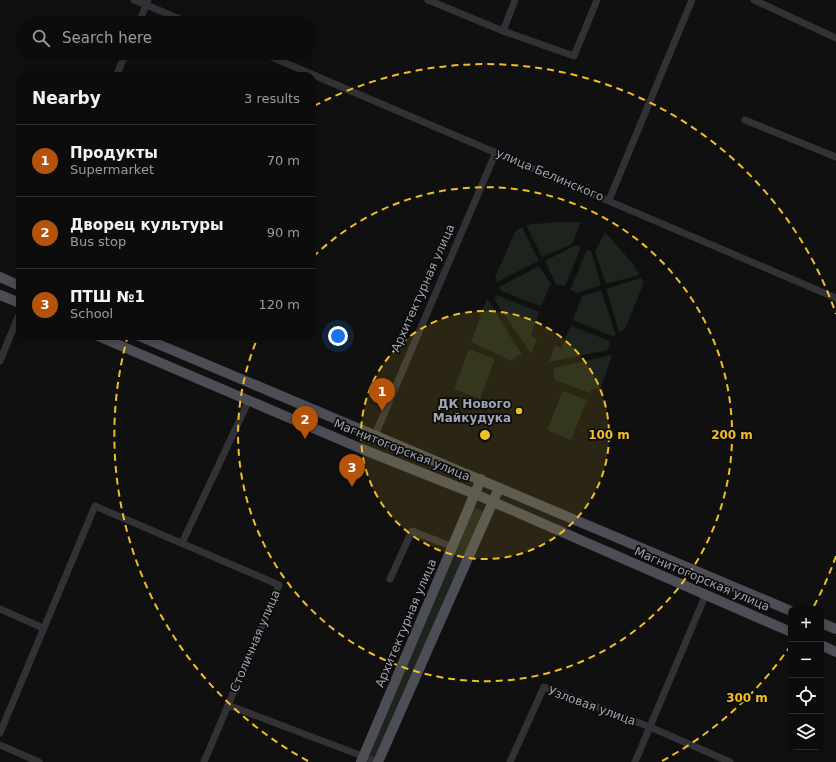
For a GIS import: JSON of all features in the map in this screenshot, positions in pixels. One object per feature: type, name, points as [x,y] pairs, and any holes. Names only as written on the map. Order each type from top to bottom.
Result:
[{"type":"main road","points":[[0,277],[16,284]]},
{"type":"main road","points":[[0,295],[16,301]]},
{"type":"main road","name":"Магнитогорская улица","points":[[107,340],[362,449],[493,501],[545,526],[706,594],[788,631]]},
{"type":"main road","name":"Магнитогорская улица","points":[[149,340],[788,609]]},
{"type":"main road","name":"Магнитогорская улица","points":[[475,494],[481,479]]},
{"type":"main road","points":[[378,762],[499,488]]},
{"type":"main road","name":"Архитектурная улица","points":[[362,759],[475,494]]},
{"type":"main road","points":[[824,624],[836,629]]},
{"type":"main road","points":[[824,646],[836,652]]},
{"type":"street","points":[[134,0],[147,3],[175,16]]},
{"type":"street","points":[[428,0],[503,31],[574,56],[597,0]]},
{"type":"street","points":[[503,31],[515,0]]},
{"type":"street","points":[[610,200],[692,0]]},
{"type":"street","points":[[754,0],[836,38]]},
{"type":"street","points":[[142,16],[147,3]]},
{"type":"street","points":[[118,72],[123,60]]},
{"type":"street","name":"улица Белинского","points":[[279,60],[307,72]]},
{"type":"street","name":"улица Белинского","points":[[316,76],[610,200],[836,298]]},
{"type":"street","points":[[745,120],[836,157]]},
{"type":"street","name":"Архитектурная улица","points":[[375,435],[496,152]]},
{"type":"street","points":[[0,361],[16,322]]},
{"type":"street","points":[[182,543],[249,400]]},
{"type":"street","name":"Столичная улица","points":[[0,733],[95,506],[279,585],[204,762]]},
{"type":"street","points":[[390,579],[412,531],[453,547]]},
{"type":"street","name":"Узловая улица","points":[[635,762],[706,594]]},
{"type":"street","points":[[0,609],[43,628]]},
{"type":"street","name":"Узловая улица","points":[[510,762],[544,687],[650,727],[730,762]]},
{"type":"street","name":"Столичная улица","points":[[228,705],[362,759],[378,762]]},
{"type":"street","points":[[0,745],[39,762]]},
{"type":"shaded area","points":[[556,222],[581,222],[572,244],[542,257],[526,225]]},
{"type":"shaded area","points":[[522,227],[539,261],[497,282],[495,277],[515,232]]},
{"type":"shaded area","points":[[605,232],[634,265],[639,275],[606,284],[595,252]]},
{"type":"shaded area","points":[[576,245],[581,247],[565,286],[556,284],[545,261]]},
{"type":"shaded area","points":[[587,250],[591,251],[601,285],[578,293],[570,290]]},
{"type":"shaded area","points":[[539,266],[551,284],[541,306],[501,291],[499,287]]},
{"type":"shaded area","points":[[641,278],[644,282],[625,329],[619,332],[606,289]]},
{"type":"shaded area","points":[[601,290],[616,335],[612,336],[573,320],[582,296]]},
{"type":"shaded area","points":[[497,295],[539,312],[531,335],[537,339],[531,354],[494,299]]},
{"type":"shaded area","points":[[487,298],[522,355],[517,356],[512,361],[471,342]]},
{"type":"shaded area","points":[[571,326],[610,341],[608,350],[549,362],[555,346],[561,348]]},
{"type":"shaded area","points":[[469,349],[495,359],[480,399],[454,389]]},
{"type":"shaded area","points":[[612,355],[600,390],[593,388],[590,393],[555,380],[553,368]]},
{"type":"shaded area","points":[[563,391],[587,400],[571,440],[547,430]]},
{"type":"shaded area","points":[[473,507],[484,512],[376,762],[364,762]]},
{"type":"place","name":"Продукты","points":[[382,411]]},
{"type":"place","name":"ДК Нового Майкудука","points":[[519,411]]},
{"type":"place","name":"Дворец культуры","points":[[305,439]]},
{"type":"place","name":"ПТШ №1","points":[[352,487]]}]
